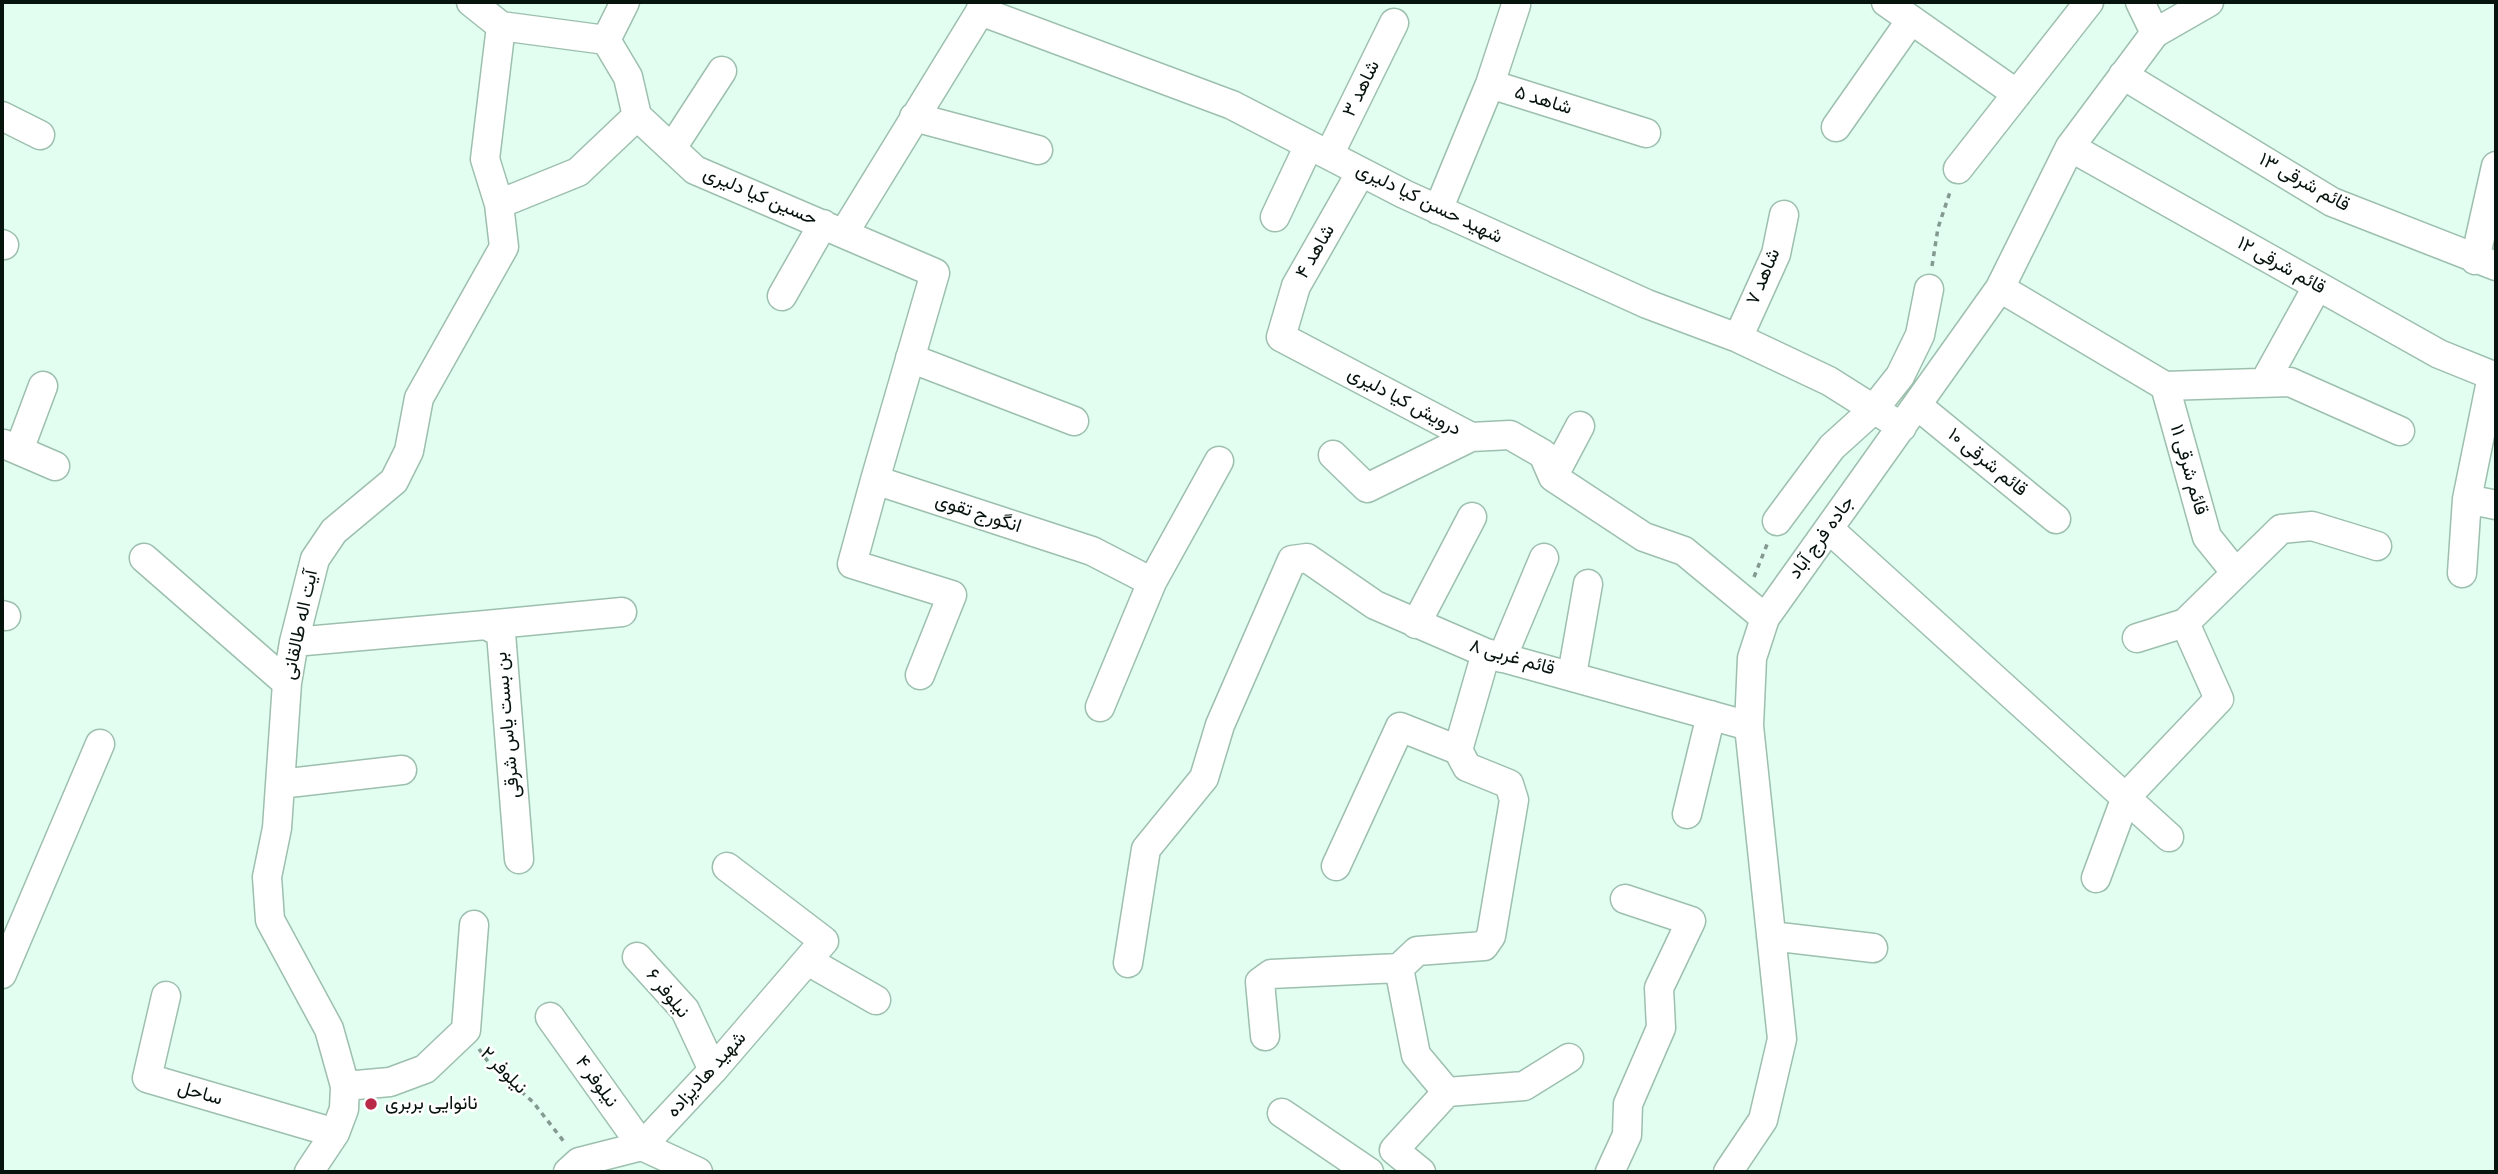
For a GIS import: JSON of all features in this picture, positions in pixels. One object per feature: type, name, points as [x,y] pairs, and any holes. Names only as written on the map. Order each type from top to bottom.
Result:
[{"type":"street","points":[[471,2],[501,26],[606,40]]},
{"type":"street","points":[[606,40],[625,2]]},
{"type":"street","points":[[1886,2],[2017,94]]},
{"type":"street","points":[[1958,169],[2089,2]]},
{"type":"street","points":[[2140,2],[2155,33]]},
{"type":"street","name":"جاده فرج آباد","points":[[1729,1172],[1763,1120],[1783,1039],[1749,726],[1755,609],[1829,529],[2000,288],[2070,147],[2123,75],[2155,33],[2209,2]]},
{"type":"street","points":[[1490,84],[1516,5]]},
{"type":"street","points":[[782,296],[915,117],[983,7]]},
{"type":"street","name":"شهید حسن کیا دلیری","points":[[983,7],[1232,105],[1438,210],[1647,304],[1738,338],[1829,381],[1873,410]]},
{"type":"street","points":[[1836,127],[1911,20]]},
{"type":"street","name":"شاهد ۳","points":[[1275,217],[1319,150],[1394,23]]},
{"type":"street","name":"آیت اله طالقانی","points":[[309,1172],[335,1133],[344,1109],[345,1086],[330,1029],[270,920],[267,877],[277,828],[287,683],[294,642],[315,559],[334,531],[394,481],[409,452],[419,398],[504,247],[499,204],[485,159],[501,26]]},
{"type":"street","points":[[499,204],[578,172],[637,116],[628,77],[606,40]]},
{"type":"street","points":[[672,148],[722,71]]},
{"type":"street","name":"قائم شرقی ۱۳","points":[[2123,75],[2332,202],[2486,263]]},
{"type":"street","name":"شاهد ۵","points":[[1438,210],[1490,84],[1646,133]]},
{"type":"street","points":[[2,116],[40,135]]},
{"type":"street","name":"حسین کیا دلیری","points":[[637,116],[695,170],[935,273],[910,358]]},
{"type":"street","points":[[915,117],[1038,150]]},
{"type":"street","name":"قائم شرقی ۱۲","points":[[2070,147],[2439,354],[2494,377]]},
{"type":"street","points":[[2486,263],[2496,166]]},
{"type":"street","name":"شاهد ۴","points":[[1281,337],[1296,286],[1361,172]]},
{"type":"street","name":"شاهد ۷","points":[[1738,338],[1776,254],[1784,215]]},
{"type":"street","points":[[2265,380],[2317,287]]},
{"type":"street","points":[[2000,288],[2165,386],[2265,380],[2290,382],[2400,431]]},
{"type":"street","points":[[1777,521],[1832,447],[1873,410],[1900,376],[1920,335],[1928,289]]},
{"type":"street","name":"درویش کیا دلیری","points":[[1281,337],[1471,437],[1510,435],[1543,454],[1553,477],[1644,537],[1684,551],[1755,609]]},
{"type":"street","points":[[920,675],[952,595],[852,564],[910,358],[1074,421]]},
{"type":"street","points":[[2462,573],[2468,499],[2485,464],[2494,377]]},
{"type":"street","points":[[43,386],[10,447],[55,466]]},
{"type":"street","name":"قائم شرقی ۱۱","points":[[2165,386],[2207,537],[2236,573]]},
{"type":"street","name":"قائم شرقی ۱۰","points":[[1873,410],[1910,417],[2056,519]]},
{"type":"street","points":[[1553,477],[1580,426]]},
{"type":"street","points":[[1333,455],[1367,488],[1471,437]]},
{"type":"street","points":[[1100,708],[1152,582],[1219,461]]},
{"type":"street","name":"انگورج تقوی","points":[[875,480],[1092,551],[1152,582]]},
{"type":"street","points":[[2468,499],[2496,505]]},
{"type":"street","points":[[1416,624],[1472,517]]},
{"type":"street","points":[[2137,638],[2185,623],[2281,529],[2312,526],[2377,546]]},
{"type":"street","points":[[1829,529],[2169,836]]},
{"type":"street","points":[[144,558],[287,683]]},
{"type":"street","name":"قائم غربی ۸","points":[[1128,964],[1146,849],[1204,778],[1220,725],[1292,560],[1307,558],[1375,605],[1494,656],[1572,675],[1749,726]]},
{"type":"street","points":[[1458,750],[1494,656],[1544,558]]},
{"type":"street","points":[[1572,675],[1588,584]]},
{"type":"street","points":[[486,625],[622,612]]},
{"type":"street","points":[[2096,878],[2126,797],[2219,699],[2185,623]]},
{"type":"street","name":"بن بست یاس شرقی","points":[[294,642],[486,625],[500,633],[519,859]]},
{"type":"street","points":[[1687,814],[1711,715]]},
{"type":"street","points":[[1265,1037],[1260,982],[1271,974],[1399,968],[1417,951],[1484,946],[1491,936],[1514,800],[1509,784],[1467,767],[1458,750],[1400,727],[1336,866]]},
{"type":"street","points":[[2,974],[100,744]]},
{"type":"street","points":[[280,784],[402,769]]},
{"type":"street","points":[[727,867],[816,951],[876,1000]]},
{"type":"street","points":[[1610,1172],[1627,1135],[1628,1104],[1661,1028],[1660,988],[1691,921],[1625,899]]},
{"type":"street","name":"نیلوفر ۲","points":[[466,1030],[474,925]]},
{"type":"street","points":[[1771,936],[1873,948]]},
{"type":"street","name":"شهید هادیزاده","points":[[643,1159],[713,1070],[816,951]]},
{"type":"street","name":"نیلوفر ۶","points":[[638,957],[685,1010],[713,1070]]},
{"type":"street","points":[[1399,968],[1416,1055],[1447,1092]]},
{"type":"street","name":"ساحل","points":[[166,996],[147,1079],[335,1133]]},
{"type":"street","name":"نیلوفر ۴","points":[[550,1017],[643,1159]]},
{"type":"street","points":[[345,1086],[390,1082],[425,1069],[466,1030]]},
{"type":"street","points":[[1375,1172],[1447,1092],[1524,1086],[1569,1058]]},
{"type":"street","points":[[1282,1113],[1369,1172]]},
{"type":"street","points":[[1394,1150],[1420,1172]]},
{"type":"street","points":[[574,1167],[643,1159],[698,1172]]},
{"type":"path","points":[[1928,289],[1938,228],[1958,169]]},
{"type":"path","points":[[1755,609],[1777,521]]},
{"type":"path","name":"نیلوفر ۲","points":[[466,1030],[489,1063],[534,1102],[574,1167]]},
{"type":"place","name":"نانوایی بربری","points":[[371,1104]]}]
